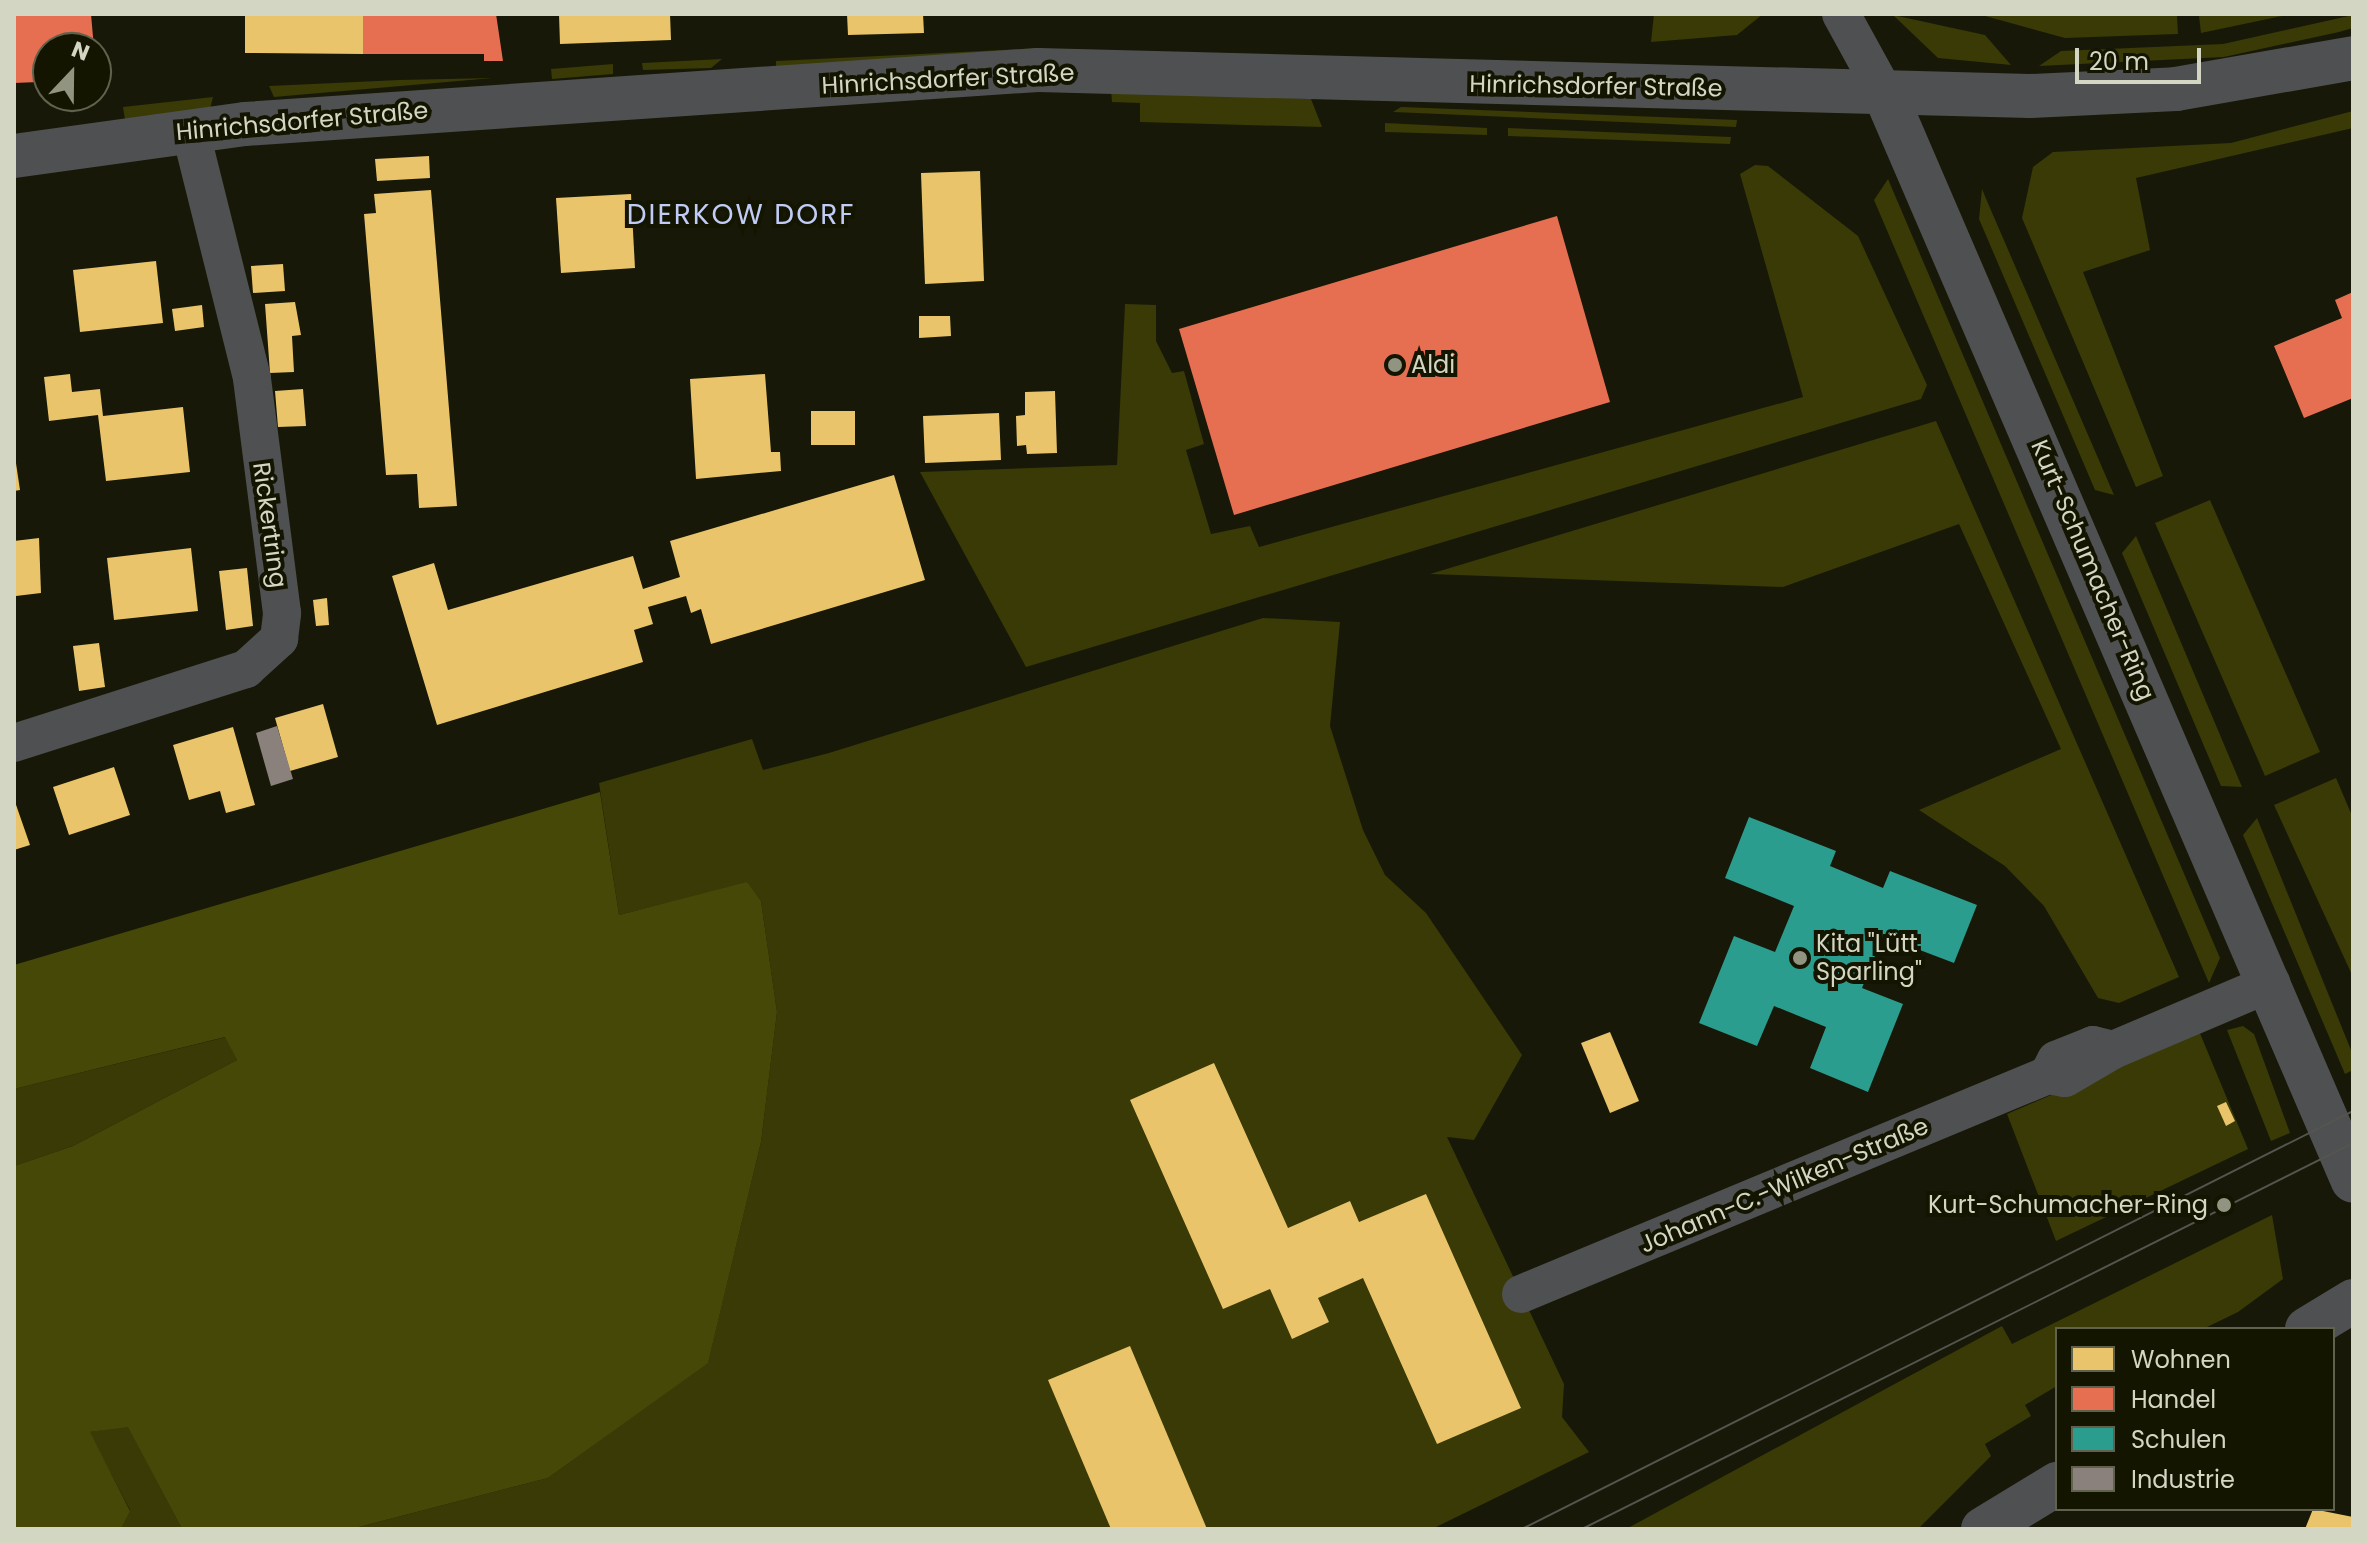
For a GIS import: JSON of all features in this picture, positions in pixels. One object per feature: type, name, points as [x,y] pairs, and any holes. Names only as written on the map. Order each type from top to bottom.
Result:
[{"type":"street","points":[[1841,14],[1885,94]]},
{"type":"street","name":"Hinrichsdorfer Straße","points":[[14,156],[190,130],[1038,70],[1885,94],[2176,89],[2353,58]]},
{"type":"street","name":"Kurt-Schumacher-Ring","points":[[1885,94],[2271,983],[2353,1181]]},
{"type":"street","name":"Rickertring","points":[[14,743],[246,669],[279,639],[282,613],[250,364],[190,130]]},
{"type":"street","name":"Johann-C.-Wilken-Straße","points":[[1521,1294],[2048,1075],[2068,1055],[2093,1045],[2113,1050],[2271,983]]},
{"type":"street","points":[[2310,1327],[2353,1301]]},
{"type":"street","points":[[1983,1529],[2055,1485]]},
{"type":"shaded area","points":[[1654,14],[1763,14],[1737,35],[1651,42]]},
{"type":"shaded area","points":[[1978,14],[2164,14],[2177,16],[2178,34],[2065,38]]},
{"type":"shaded area","points":[[2291,14],[2201,33],[2199,16]]},
{"type":"shaded area","points":[[1893,15],[1985,35],[2011,65],[1938,58]]},
{"type":"shaded area","points":[[2353,15],[2353,28],[2224,57],[2039,66],[2061,51],[2223,44]]},
{"type":"shaded area","points":[[1041,48],[1042,53],[776,67],[776,61]]},
{"type":"shaded area","points":[[722,59],[711,68],[643,70],[642,63]]},
{"type":"shaded area","points":[[613,64],[613,74],[552,79],[551,69]]},
{"type":"shaded area","points":[[493,78],[274,97],[269,86],[399,80]]},
{"type":"shaded area","points":[[1111,90],[1311,99],[1322,127],[1140,122],[1140,103],[1112,102]]},
{"type":"shaded area","points":[[213,97],[210,109],[125,120],[123,107]]},
{"type":"shaded area","points":[[1401,107],[1737,120],[1736,127],[1393,112]]},
{"type":"shaded area","points":[[2353,111],[2353,128],[2136,178],[2150,250],[2083,272],[2163,476],[2136,487],[2022,218],[2033,167],[2053,152],[2231,143]]},
{"type":"shaded area","points":[[1385,123],[1487,128],[1487,135],[1385,132]]},
{"type":"shaded area","points":[[1508,128],[1731,137],[1730,144],[1508,136]]},
{"type":"shaded area","points":[[1755,165],[1768,166],[1858,236],[1927,385],[1921,399],[1026,667],[920,472],[1117,465],[1125,304],[1156,305],[1156,341],[1172,373],[1184,371],[1204,444],[1186,450],[1211,534],[1250,526],[1259,547],[1803,397],[1740,174]]},
{"type":"shaded area","points":[[1888,179],[2220,958],[2209,983],[1874,200]]},
{"type":"shaded area","points":[[1982,189],[2114,495],[2095,490],[1979,219]]},
{"type":"shaded area","points":[[1936,421],[2179,977],[2119,1003],[2098,998],[2044,906],[2005,866],[1919,810],[2061,749],[1959,524],[1783,587],[1430,574]]},
{"type":"shaded area","points":[[2210,500],[2320,752],[2265,776],[2155,523]]},
{"type":"shaded area","points":[[2136,536],[2242,787],[2221,786],[2122,553]]},
{"type":"shaded area","points":[[1263,618],[1340,622],[1330,726],[1363,830],[1385,875],[1426,913],[1522,1055],[1474,1140],[1447,1137],[1564,1384],[1562,1417],[1589,1452],[1432,1529],[351,1529],[548,1478],[708,1362],[761,1142],[777,1012],[761,901],[747,883],[619,915],[599,783],[752,739],[763,770],[829,753]]},
{"type":"shaded area","points":[[2336,778],[2353,818],[2353,977],[2274,805]]},
{"type":"shaded area","points":[[600,792],[619,915],[747,882],[761,901],[777,1012],[761,1142],[708,1363],[548,1478],[351,1529],[182,1529],[128,1427],[90,1432],[130,1511],[121,1529],[14,1529],[14,1166],[73,1146],[237,1060],[225,1037],[14,1089],[14,965]]},
{"type":"shaded area","points":[[2257,818],[2353,1055],[2353,1070],[2345,1074],[2243,835]]},
{"type":"shaded area","points":[[2243,1026],[2254,1034],[2290,1133],[2271,1141],[2227,1030]]},
{"type":"shaded area","points":[[2199,1031],[2248,1149],[2056,1241],[2007,1114]]},
{"type":"shaded area","points":[[226,1037],[237,1060],[73,1146],[14,1166],[14,1089]]},
{"type":"shaded area","points":[[2272,1215],[2283,1279],[2238,1312],[2207,1327],[2055,1327],[2055,1387],[2025,1405],[2031,1416],[1985,1444],[1991,1456],[1918,1529],[1626,1529],[2002,1326],[2012,1344]]},
{"type":"shaded area","points":[[128,1426],[182,1529],[121,1529],[130,1510],[89,1432]]},
{"type":"building: Wohnen","points":[[245,14],[363,14],[363,54],[245,53]]},
{"type":"building: Wohnen","points":[[559,14],[670,14],[671,40],[560,44]]},
{"type":"building: Wohnen","points":[[847,14],[923,14],[924,33],[848,35]]},
{"type":"building: Wohnen","points":[[429,156],[430,178],[377,181],[375,159]]},
{"type":"building: Wohnen","points":[[980,171],[984,281],[925,284],[921,173]]},
{"type":"building: Wohnen","points":[[431,190],[457,506],[419,508],[417,474],[386,475],[364,214],[376,213],[374,194]]},
{"type":"building: Wohnen","points":[[631,194],[635,268],[561,273],[556,198]]},
{"type":"building: Wohnen","points":[[156,261],[163,323],[80,332],[73,270]]},
{"type":"building: Wohnen","points":[[283,264],[285,291],[253,293],[251,266]]},
{"type":"building: Wohnen","points":[[295,302],[301,335],[292,336],[294,372],[270,373],[265,304]]},
{"type":"building: Wohnen","points":[[202,305],[204,327],[175,331],[172,309]]},
{"type":"building: Wohnen","points":[[919,316],[950,316],[951,336],[919,338]]},
{"type":"building: Wohnen","points":[[70,374],[72,392],[100,389],[103,416],[183,407],[190,472],[106,481],[98,415],[49,421],[44,377]]},
{"type":"building: Wohnen","points":[[765,374],[771,452],[780,452],[781,471],[696,479],[690,379]]},
{"type":"building: Wohnen","points":[[303,389],[306,426],[278,427],[275,391]]},
{"type":"building: Wohnen","points":[[1055,391],[1057,453],[1027,454],[1026,445],[1017,446],[1016,416],[1025,415],[1025,392]]},
{"type":"building: Wohnen","points":[[811,411],[855,411],[855,445],[811,445]]},
{"type":"building: Wohnen","points":[[999,413],[1001,460],[925,463],[923,416]]},
{"type":"building: Wohnen","points":[[14,450],[20,490],[14,491]]},
{"type":"building: Wohnen","points":[[894,475],[925,580],[711,644],[701,609],[691,613],[686,596],[648,607],[653,624],[634,630],[643,662],[437,725],[392,576],[434,563],[448,610],[633,556],[643,589],[680,577],[670,541]]},
{"type":"building: Wohnen","points":[[39,538],[41,593],[16,596],[14,541]]},
{"type":"building: Wohnen","points":[[191,548],[198,611],[114,620],[107,558]]},
{"type":"building: Wohnen","points":[[247,568],[253,626],[226,630],[219,571]]},
{"type":"building: Wohnen","points":[[327,598],[329,625],[316,626],[313,600]]},
{"type":"building: Wohnen","points":[[99,643],[105,687],[79,691],[73,646]]},
{"type":"building: Wohnen","points":[[323,704],[338,757],[290,771],[275,718]]},
{"type":"building: Wohnen","points":[[233,727],[255,805],[226,813],[220,791],[189,800],[173,745]]},
{"type":"building: Wohnen","points":[[114,767],[130,815],[69,835],[53,787]]},
{"type":"building: Wohnen","points":[[14,799],[30,845],[14,850]]},
{"type":"building: Wohnen","points":[[1610,1032],[1639,1101],[1610,1113],[1581,1043]]},
{"type":"building: Wohnen","points":[[1214,1063],[1288,1228],[1350,1201],[1359,1222],[1426,1194],[1521,1408],[1437,1444],[1363,1278],[1318,1298],[1329,1322],[1292,1339],[1270,1289],[1223,1309],[1130,1100]]},
{"type":"building: Wohnen","points":[[2226,1102],[2235,1121],[2226,1126],[2217,1106]]},
{"type":"building: Wohnen","points":[[1130,1346],[1207,1529],[1111,1529],[1048,1380]]},
{"type":"building: Wohnen","points":[[2312,1511],[2353,1517],[2353,1529],[2305,1529]]},
{"type":"building: Handel","points":[[14,14],[91,14],[93,32],[32,32],[32,82],[14,83]]},
{"type":"building: Handel","points":[[363,14],[496,14],[503,61],[484,61],[484,54],[363,54]]},
{"type":"building: Handel","name":"Aldi","points":[[1557,216],[1610,402],[1234,515],[1179,329]]},
{"type":"building: Handel","points":[[2353,292],[2353,398],[2304,418],[2274,346],[2342,318],[2335,300]]},
{"type":"building: Schulen","name":"Kita \"Lütt Sparling\"","points":[[1749,817],[1836,851],[1830,866],[1883,888],[1890,871],[1977,905],[1954,963],[1883,936],[1862,988],[1903,1004],[1868,1092],[1810,1068],[1826,1027],[1774,1006],[1757,1046],[1699,1023],[1734,936],[1775,952],[1794,906],[1725,878]]},
{"type":"building: Industrie","points":[[277,726],[293,779],[271,786],[256,733]]},
{"type":"tram line","points":[[1522,1529],[2353,1111]]},
{"type":"tram line","points":[[1582,1529],[2353,1143]]},
{"type":"place","name":"Aldi","points":[[1395,365]]},
{"type":"place","name":"Kita \"Lütt Sparling\"","points":[[1800,958]]},
{"type":"place","name":"Kurt-Schumacher-Ring","points":[[2224,1205]]},
{"type":"district","name":"DIERKOW DORF","points":[[741,215]]}]
